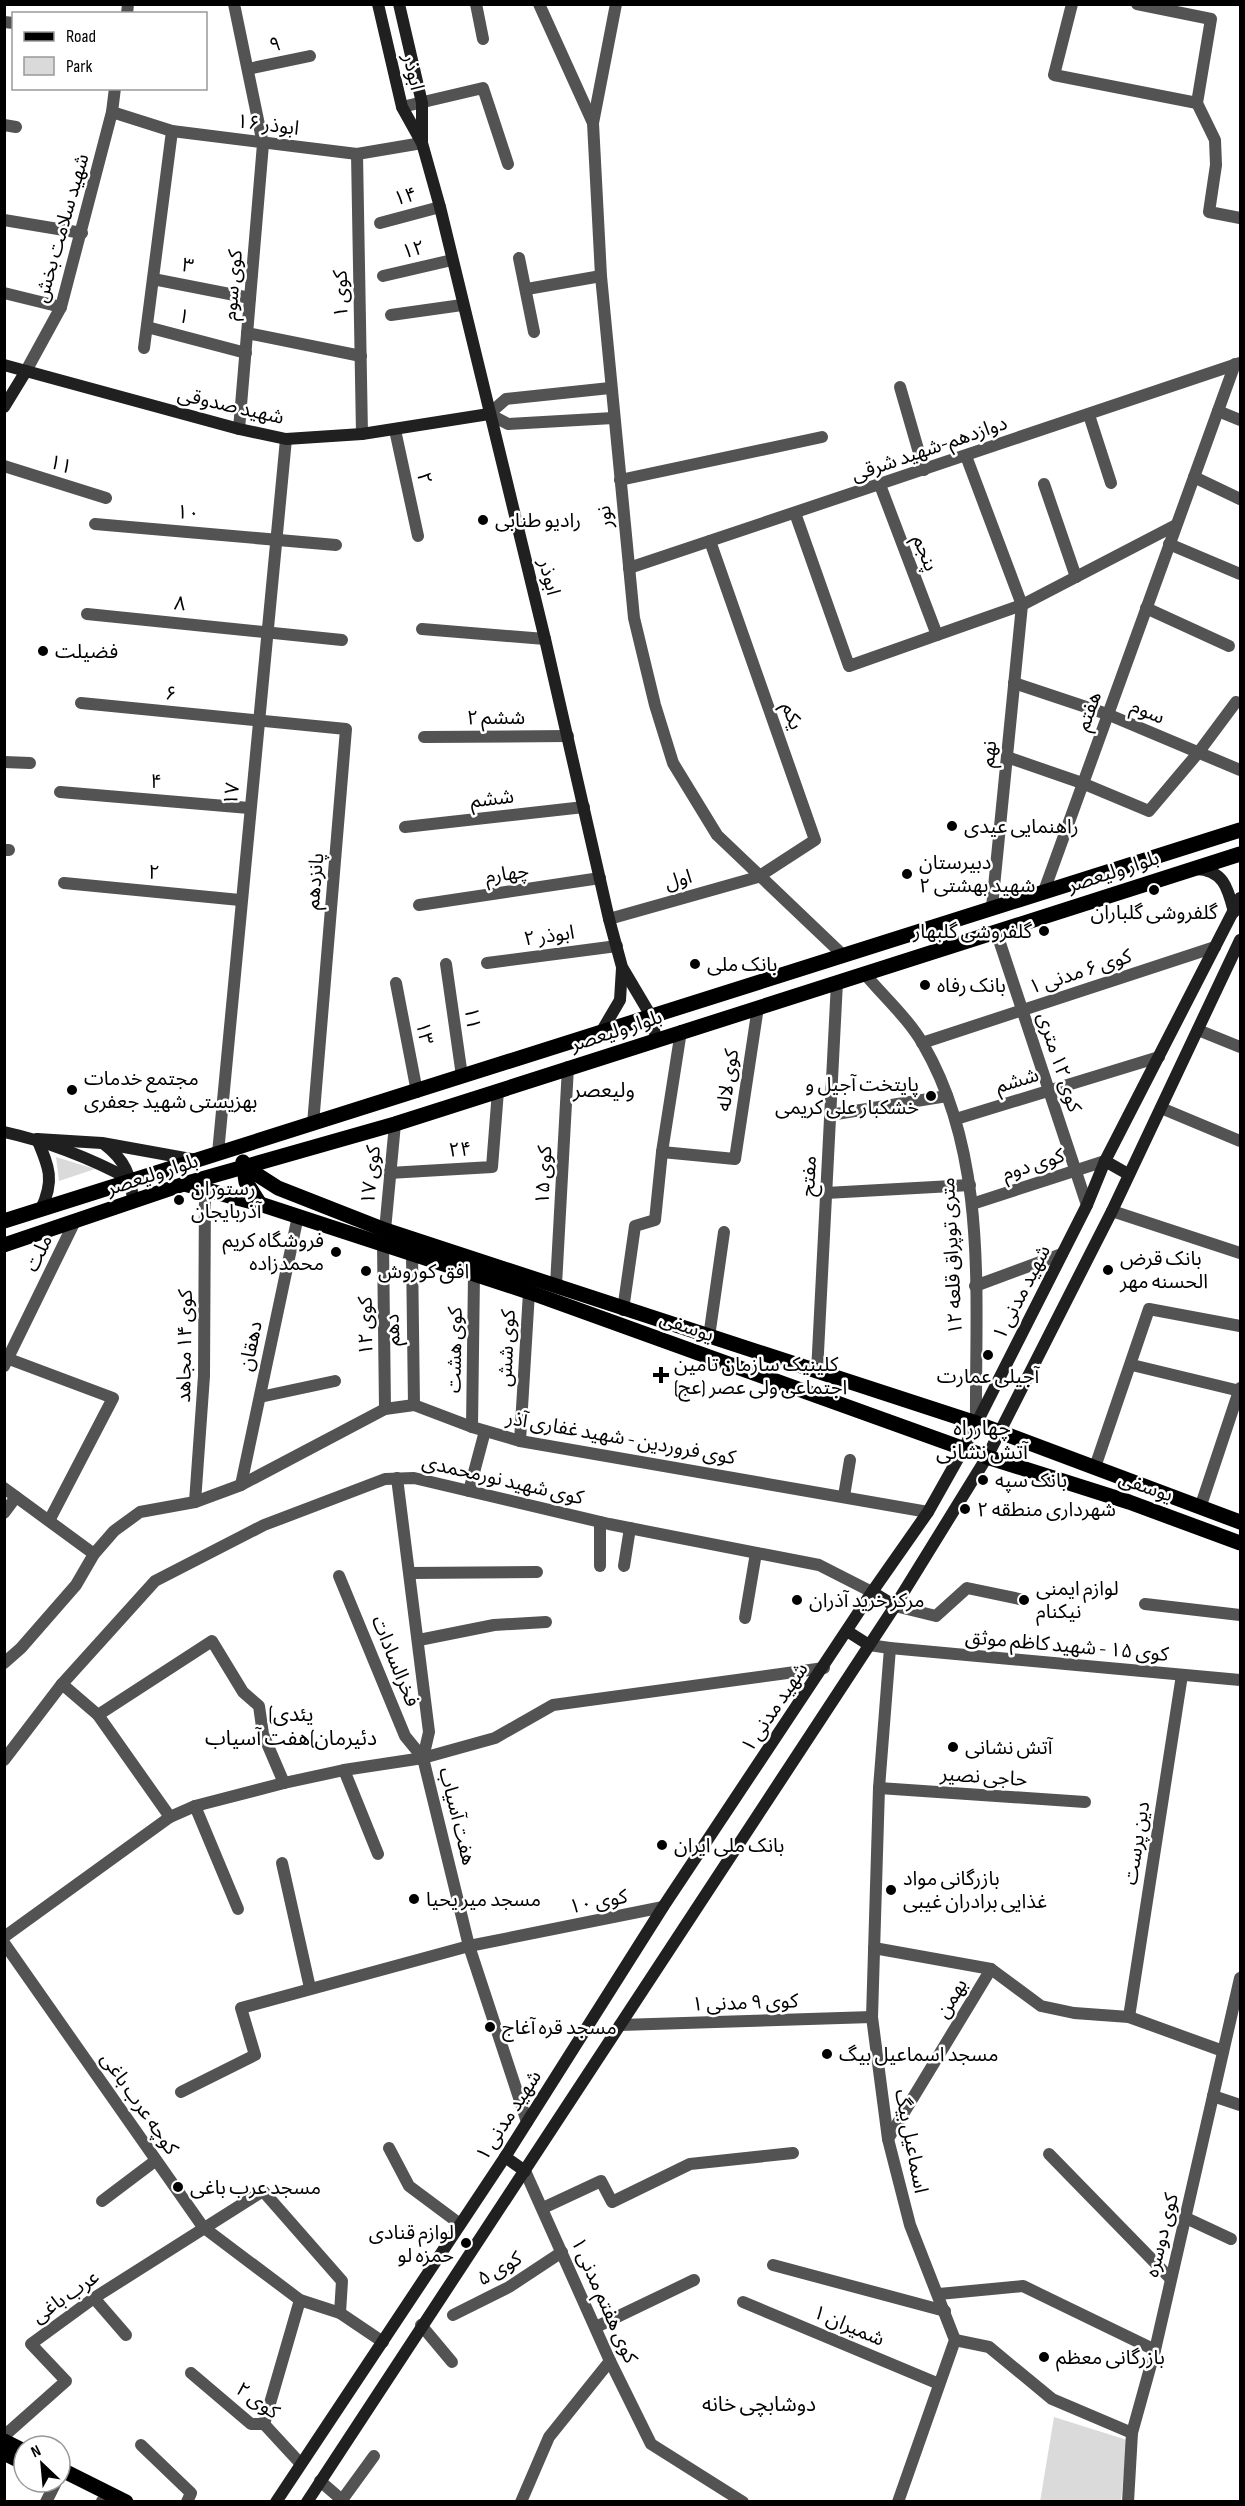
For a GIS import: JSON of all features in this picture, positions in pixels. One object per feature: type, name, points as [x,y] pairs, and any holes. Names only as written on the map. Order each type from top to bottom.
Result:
[{"type":"main road","name":"ابوذر","points":[[378,4],[402,107],[422,143],[440,207],[545,639],[609,919],[622,967],[651,1016],[656,1038]]},
{"type":"main road","name":"ابوذر","points":[[399,4],[422,103],[422,143]]},
{"type":"main road","name":"شهید صدوقی","points":[[4,365],[239,429],[286,439],[362,434],[489,414]]},
{"type":"main road","points":[[4,407],[26,371]]},
{"type":"main road","name":"بلوار ولیعصر","points":[[4,1221],[1240,830]]},
{"type":"main road","name":"بلوار ولیعصر","points":[[5,1245],[184,1184],[395,1124],[656,1038],[1240,854]]},
{"type":"main road","points":[[1186,870],[1208,871],[1223,879],[1234,912]]},
{"type":"main road","name":"شهید مدنی ۱","points":[[276,2502],[505,2157],[663,1908],[824,1668],[872,1592],[928,1512],[964,1448],[1087,1205],[1106,1161],[1240,898]]},
{"type":"main road","points":[[309,2500],[421,2325],[525,2171],[895,1606],[987,1457],[1112,1211],[1240,940]]},
{"type":"main road","points":[[844,956],[864,973]]},
{"type":"main road","points":[[600,1034],[621,1000],[622,967]]},
{"type":"main road","points":[[4,1132],[37,1139],[89,1157],[131,1180]]},
{"type":"main road","points":[[37,1139],[102,1143],[196,1160]]},
{"type":"main road","points":[[37,1139],[50,1170],[49,1192],[41,1209]]},
{"type":"main road","points":[[102,1143],[125,1165],[131,1180],[133,1201]]},
{"type":"main road","points":[[239,1147],[245,1167],[246,1182],[260,1204]]},
{"type":"main road","points":[[1106,1161],[1128,1174]]},
{"type":"main road","name":"یوسفی","points":[[245,1167],[278,1188],[384,1237],[412,1253],[705,1354],[987,1457],[1129,1502],[1240,1543]]},
{"type":"main road","name":"یوسفی","points":[[184,1184],[556,1285],[623,1310],[976,1423],[1240,1522]]},
{"type":"main road","points":[[705,1354],[709,1336]]},
{"type":"main road","points":[[1129,1502],[1136,1483]]},
{"type":"main road","points":[[872,1592],[895,1606]]},
{"type":"main road","points":[[847,1631],[869,1644]]},
{"type":"main road","points":[[505,2157],[525,2171]]},
{"type":"main road","points":[[72,2475],[126,2502]]},
{"type":"main road","points":[[72,2488],[102,2502]]},
{"type":"street","name":"کوی سوم","points":[[234,4],[263,144],[239,429]]},
{"type":"street","points":[[476,4],[483,39]]},
{"type":"street","points":[[539,4],[593,123]]},
{"type":"street","name":"نور","points":[[616,4],[593,123],[601,276],[610,388],[634,618],[655,705],[673,763],[717,836],[844,956]]},
{"type":"street","points":[[1072,4],[1054,75],[1197,103]]},
{"type":"street","points":[[1137,4],[1211,19],[1197,103],[1215,140],[1216,165],[1209,212],[1240,218]]},
{"type":"street","name":"۹","points":[[248,69],[310,56]]},
{"type":"street","points":[[402,107],[483,88],[508,164]]},
{"type":"street","name":"شهید سلامت بخش","points":[[26,371],[61,307],[82,233],[116,90]]},
{"type":"street","name":"۱۶ ابوذر","points":[[112,112],[172,131],[357,154],[422,143]]},
{"type":"street","points":[[144,348],[172,131]]},
{"type":"street","name":"کوی ۱","points":[[357,154],[362,434]]},
{"type":"street","name":"۱۴","points":[[380,223],[440,207]]},
{"type":"street","points":[[4,220],[82,233]]},
{"type":"street","points":[[519,258],[534,332]]},
{"type":"street","name":"۱۲","points":[[382,276],[452,260]]},
{"type":"street","points":[[527,289],[601,276]]},
{"type":"street","name":"۳","points":[[153,279],[250,298]]},
{"type":"street","points":[[4,293],[61,307]]},
{"type":"street","points":[[391,315],[462,305]]},
{"type":"street","name":"۱","points":[[147,327],[246,353]]},
{"type":"street","points":[[247,333],[361,356]]},
{"type":"street","name":"هفتم","points":[[1044,891],[1176,525],[1238,363]]},
{"type":"street","name":"دوازدهم-شهید شرقی","points":[[629,568],[1238,363]]},
{"type":"street","points":[[900,387],[924,470]]},
{"type":"street","points":[[610,388],[506,399],[489,414],[508,424],[613,418]]},
{"type":"street","points":[[1218,411],[1240,420]]},
{"type":"street","points":[[1089,415],[1111,483]]},
{"type":"street","name":"۲","points":[[394,430],[418,536]]},
{"type":"street","points":[[620,480],[822,437]]},
{"type":"street","name":"۱۷","points":[[218,1153],[240,900],[269,632],[286,439]]},
{"type":"street","points":[[966,456],[1022,605]]},
{"type":"street","name":"۱۱","points":[[4,466],[106,498]]},
{"type":"street","points":[[1194,477],[1240,499]]},
{"type":"street","points":[[1044,484],[1076,577]]},
{"type":"street","name":"پنجم","points":[[880,485],[937,635]]},
{"type":"street","points":[[795,513],[849,666],[1022,605],[1176,525]]},
{"type":"street","name":"۱۰","points":[[95,524],[278,539]]},
{"type":"street","points":[[278,539],[336,545]]},
{"type":"street","name":"یکم","points":[[710,542],[815,840],[758,877]]},
{"type":"street","points":[[1170,544],[1240,574]]},
{"type":"street","name":"نهم","points":[[992,907],[1022,605]]},
{"type":"street","points":[[1146,608],[1229,646]]},
{"type":"street","name":"۸","points":[[87,614],[269,632]]},
{"type":"street","points":[[422,629],[545,639]]},
{"type":"street","points":[[269,632],[342,640]]},
{"type":"street","name":"سوم","points":[[1014,683],[1107,714],[1240,770]]},
{"type":"street","points":[[1007,757],[1082,783],[1149,811],[1198,753],[1236,702]]},
{"type":"street","name":"۶","points":[[81,704],[258,721]]},
{"type":"street","name":"پانزدهم","points":[[258,721],[346,729],[313,1124]]},
{"type":"street","name":"ششم ۲","points":[[424,737],[568,736]]},
{"type":"street","points":[[4,762],[30,763]]},
{"type":"street","name":"۴","points":[[60,792],[249,808]]},
{"type":"street","name":"ششم","points":[[405,827],[584,807]]},
{"type":"street","name":"اول","points":[[609,919],[758,877]]},
{"type":"street","name":"چهارم","points":[[419,905],[600,878]]},
{"type":"street","name":"۲","points":[[64,883],[240,900]]},
{"type":"street","name":"کوی ۱۲ متری","points":[[996,931],[1087,1205]]},
{"type":"street","name":"۲ ابوذر","points":[[487,963],[617,946]]},
{"type":"street","name":"کوی ۶ مدنی ۱","points":[[922,1043],[1215,947]]},
{"type":"street","name":"۱۱","points":[[446,964],[462,1076]]},
{"type":"street","name":"۱۲ متری توپراق قلعه","points":[[864,973],[922,1043],[956,1119],[972,1204],[976,1423]]},
{"type":"street","name":"۱۳","points":[[396,982],[417,1092]]},
{"type":"street","name":"مفتح","points":[[817,1372],[837,982]]},
{"type":"street","name":"کوی لاله","points":[[662,1152],[735,1159],[758,1007]]},
{"type":"street","points":[[1198,1030],[1240,1047]]},
{"type":"street","points":[[623,1310],[635,1226],[655,1220],[662,1152],[681,1031]]},
{"type":"street","name":"ششم","points":[[956,1119],[1159,1057]]},
{"type":"street","name":"کوی ۱۵","points":[[556,1285],[568,1067]]},
{"type":"street","name":"۲۴","points":[[389,1173],[492,1167],[498,1091]]},
{"type":"street","points":[[830,1115],[947,1096]]},
{"type":"street","points":[[1161,1108],[1240,1141]]},
{"type":"street","name":"کوی ۱۷","points":[[384,1237],[395,1124]]},
{"type":"street","name":"کوی دوم","points":[[972,1204],[1106,1161]]},
{"type":"street","points":[[826,1193],[970,1185]]},
{"type":"street","name":"کوی ۱۴ مجاهد","points":[[195,1502],[204,1376],[205,1190]]},
{"type":"street","points":[[1112,1211],[1240,1253]]},
{"type":"street","name":"دهقان","points":[[241,1485],[298,1216]]},
{"type":"street","name":"ملت","points":[[7,1363],[75,1221]]},
{"type":"street","points":[[709,1336],[724,1232]]},
{"type":"street","name":"کوی ۱۲","points":[[384,1237],[385,1409]]},
{"type":"street","name":"دهم","points":[[412,1253],[414,1405]]},
{"type":"street","points":[[975,1286],[1062,1254]]},
{"type":"street","name":"کوی هشت","points":[[472,1427],[474,1274]]},
{"type":"street","name":"کوی شش","points":[[520,1441],[529,1292]]},
{"type":"street","points":[[1095,1467],[1149,1309],[1240,1326]]},
{"type":"street","points":[[7,1363],[113,1398],[50,1519]]},
{"type":"street","points":[[1131,1365],[1240,1390],[1200,1508]]},
{"type":"street","points":[[260,1397],[335,1381]]},
{"type":"street","name":"کوی فروردین - شهید غفاری آذر","points":[[4,1663],[21,1648],[76,1585],[94,1554],[114,1531],[140,1512],[195,1502],[241,1485],[385,1409],[414,1405],[472,1427],[520,1441],[928,1512]]},
{"type":"street","points":[[469,1491],[485,1431]]},
{"type":"street","points":[[844,1497],[850,1460]]},
{"type":"street","points":[[398,1478],[429,1732],[423,1758],[495,1738],[553,1706],[824,1668]]},
{"type":"street","name":"کوی شهید نورمحمدی","points":[[4,1760],[62,1684],[155,1581],[264,1525],[385,1479],[414,1478],[600,1522],[819,1565],[872,1592]]},
{"type":"street","points":[[4,1488],[50,1519],[94,1554]]},
{"type":"street","points":[[4,1513],[16,1497]]},
{"type":"street","points":[[600,1522],[600,1566]]},
{"type":"street","points":[[624,1566],[630,1528]]},
{"type":"street","points":[[745,1618],[756,1553]]},
{"type":"street","points":[[410,1573],[537,1572]]},
{"type":"street","name":"فخرالسادات","points":[[339,1576],[405,1736],[423,1758]]},
{"type":"street","points":[[895,1606],[936,1616],[967,1588],[1024,1600]]},
{"type":"street","points":[[1145,1604],[1240,1615]]},
{"type":"street","points":[[419,1640],[494,1625],[546,1622]]},
{"type":"street","points":[[98,1715],[212,1641],[243,1692],[259,1706],[263,1734],[284,1783]]},
{"type":"street","points":[[869,1644],[890,1647]]},
{"type":"street","name":"کوی ۱۵ - شهید کاظم موثق","points":[[890,1647],[1240,1680]]},
{"type":"street","name":"اسماعیل بیگ","points":[[890,1647],[879,1788],[872,2017],[888,2139],[910,2225],[939,2294],[955,2340]]},
{"type":"street","name":"دین پرست","points":[[1129,2017],[1182,1675]]},
{"type":"street","points":[[62,1684],[98,1715],[170,1817]]},
{"type":"street","name":"هفت آسیاب","points":[[4,1938],[170,1817],[195,1806],[344,1770],[423,1758],[469,1946],[527,2122]]},
{"type":"street","points":[[344,1770],[378,1854]]},
{"type":"street","name":"حاجی نصیر","points":[[879,1788],[1086,1802]]},
{"type":"street","points":[[195,1806],[238,1909]]},
{"type":"street","points":[[282,1863],[310,1988]]},
{"type":"street","name":"کوی ۱۰","points":[[181,2092],[255,2055],[241,2008],[469,1946],[663,1908]]},
{"type":"street","name":"کوچه عرب باغی","points":[[4,1943],[203,2227],[300,2300],[340,2313],[383,2342]]},
{"type":"street","points":[[874,1948],[991,1969],[1041,2006],[1074,2013],[1129,2017],[1223,2051]]},
{"type":"street","name":"بهمن","points":[[888,2139],[991,1969]]},
{"type":"street","name":"کوی دوسره","points":[[1128,2502],[1132,2433],[1155,2350],[1223,2051],[1238,1997],[1240,1978]]},
{"type":"street","name":"کوی ۹ مدنی ۱","points":[[620,2025],[872,2017]]},
{"type":"street","points":[[1213,2096],[1240,2105]]},
{"type":"street","points":[[389,2148],[409,2186],[460,2224]]},
{"type":"street","points":[[543,2208],[601,2181],[612,2202],[690,2164],[793,2153]]},
{"type":"street","points":[[1049,2154],[1170,2278]]},
{"type":"street","points":[[102,2201],[155,2161]]},
{"type":"street","name":"کوی هفتم مدنی ۱","points":[[525,2171],[610,2361],[651,2444],[743,2502]]},
{"type":"street","name":"عرب باغی","points":[[4,2436],[66,2381],[31,2344],[94,2298],[262,2191],[342,2281],[340,2313]]},
{"type":"street","points":[[1186,2218],[1231,2239]]},
{"type":"street","name":"کوی ۵","points":[[453,2315],[509,2287],[562,2252]]},
{"type":"street","points":[[773,2265],[945,2311]]},
{"type":"street","points":[[596,2327],[694,2280]]},
{"type":"street","points":[[939,2294],[1023,2286],[1155,2350]]},
{"type":"street","points":[[94,2298],[126,2335]]},
{"type":"street","points":[[264,2424],[300,2300]]},
{"type":"street","name":"شمیران ۱","points":[[744,2302],[939,2384]]},
{"type":"street","points":[[421,2325],[452,2362]]},
{"type":"street","points":[[898,2502],[955,2340],[989,2347],[1052,2399],[1132,2433]]},
{"type":"street","points":[[521,2502],[549,2437],[610,2361]]},
{"type":"street","name":"کوی ۲","points":[[191,2373],[251,2424],[264,2424],[300,2463]]},
{"type":"street","points":[[141,2445],[191,2493],[187,2502]]},
{"type":"street","points":[[320,2481],[342,2500],[374,2456]]},
{"type":"green space","points":[[56,1157],[95,1169],[59,1181]]},
{"type":"green space","points":[[1054,2417],[1127,2440],[1121,2501],[1040,2502]]},
{"type":"place","name":"رادیو طنابی","points":[[483,520]]},
{"type":"place","name":"فضیلت","points":[[43,651]]},
{"type":"place","name":"راهنمایی عیدی","points":[[952,826]]},
{"type":"place","name":"دبیرستان شهید بهشتی ۲","points":[[907,874]]},
{"type":"place","name":"گلفروشی گلباران","points":[[1154,890]]},
{"type":"place","name":"گلفروشی گلبهار","points":[[1044,931]]},
{"type":"place","name":"بانک ملی","points":[[695,964]]},
{"type":"place","name":"بانک رفاه","points":[[925,985]]},
{"type":"place","name":"مجتمع خدمات بهزیستی شهید جعفری","points":[[72,1090]]},
{"type":"place","name":"پایتخت آجیل و خشکبار علی کریمی","points":[[931,1096]]},
{"type":"place","name":"رستوران آذربایجان","points":[[179,1200]]},
{"type":"place","name":"فروشگاه کریم محمدزاده","points":[[336,1252]]},
{"type":"place","name":"بانک قرض الحسنه مهر","points":[[1108,1270]]},
{"type":"place","name":"افق کوروش","points":[[366,1271]]},
{"type":"place","name":"آجیلی عمارت","points":[[988,1355]]},
{"type":"place","name":"کلینیک سازمان تامین اجتماعی ولی عصر (عج)","points":[[661,1375]]},
{"type":"place","name":"بانک سپه","points":[[983,1480]]},
{"type":"place","name":"شهرداری منطقه ۲","points":[[965,1509]]},
{"type":"place","name":"مرکز خرید آذران","points":[[797,1600]]},
{"type":"place","name":"لوازم ایمنی نیکنام","points":[[1024,1600]]},
{"type":"place","name":"آتش نشانی","points":[[953,1747]]},
{"type":"place","name":"بانک ملی ایران","points":[[662,1845]]},
{"type":"place","name":"بازرگانی مواد غذایی برادران غیبی","points":[[891,1890]]},
{"type":"place","name":"مسجد میر یحیا","points":[[414,1899]]},
{"type":"place","name":"مسجد قره آغاج","points":[[490,2027]]},
{"type":"place","name":"مسجد اسماعیل بیگ","points":[[827,2054]]},
{"type":"place","name":"مسجد عرب باغی","points":[[178,2187]]},
{"type":"place","name":"لوازم قنادی حمزه لو","points":[[466,2243]]},
{"type":"place","name":"بازرگانی معظم","points":[[1044,2357]]},
{"type":"district","name":"ولیعصر","points":[[604,1090]]},
{"type":"district","name":"چهارراه آتش نشانی","points":[[982,1440]]},
{"type":"district","name":"(یئدی دئیرمان)هفت آسیاب","points":[[291,1726]]},
{"type":"district","name":"دوشابچی خانه","points":[[759,2404]]}]
